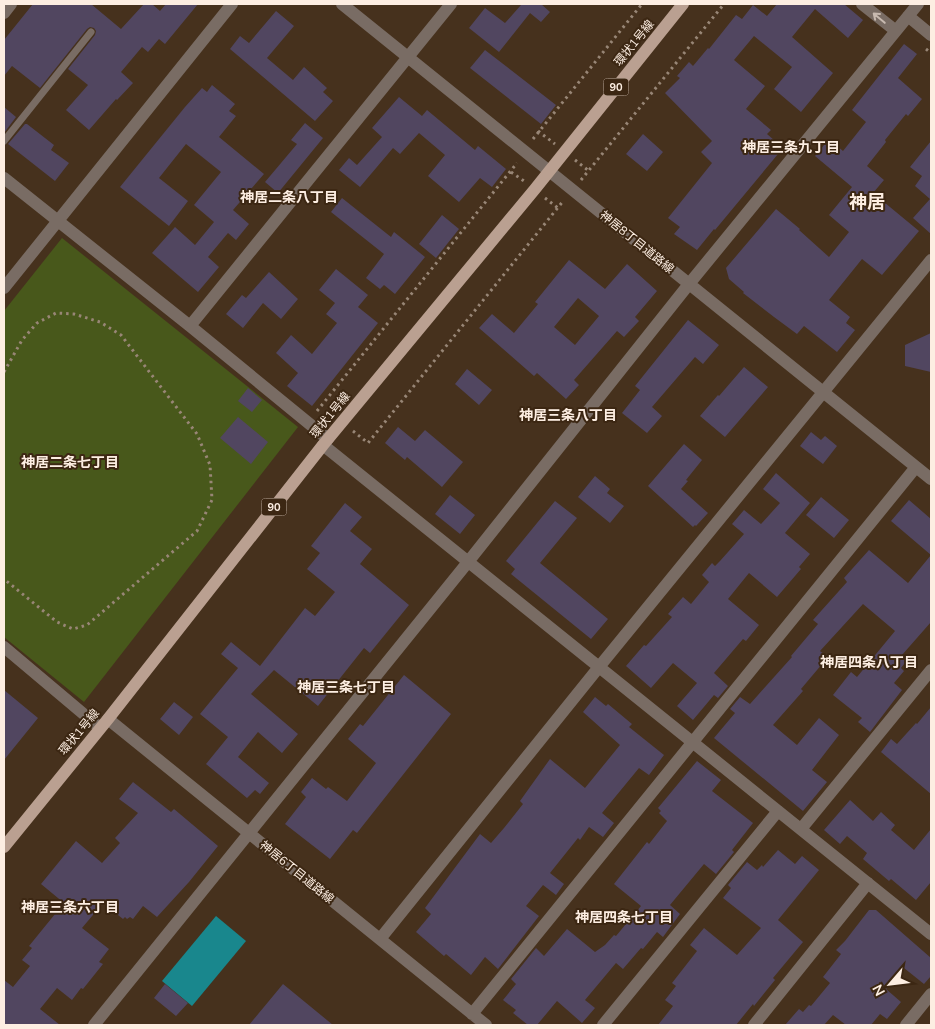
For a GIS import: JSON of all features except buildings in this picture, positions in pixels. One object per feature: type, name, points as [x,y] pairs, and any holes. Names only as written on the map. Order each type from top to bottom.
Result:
[{"type":"main road","name":"環状1号線","points":[[4,847],[326,442],[549,171],[683,4]]},
{"type":"street","points":[[4,13],[11,4]]},
{"type":"street","points":[[4,288],[232,4]]},
{"type":"street","name":"神居8丁目道路線","points":[[342,4],[931,480]]},
{"type":"street","points":[[190,326],[451,4]]},
{"type":"street","points":[[862,4],[896,31]]},
{"type":"street","points":[[94,1025],[468,562],[689,284],[918,4]]},
{"type":"street","points":[[908,16],[931,35]]},
{"type":"street","points":[[4,178],[190,326],[468,562],[868,883],[929,928]]},
{"type":"street","points":[[380,939],[931,260]]},
{"type":"street","points":[[472,1014],[916,467]]},
{"type":"street","name":"神居6丁目道路線","points":[[4,647],[248,834],[486,1025]]},
{"type":"street","points":[[801,829],[931,670]]},
{"type":"street","points":[[603,1025],[778,811]]},
{"type":"street","points":[[754,1025],[868,883]]},
{"type":"street","points":[[906,1025],[931,994]]},
{"type":"lane","points":[[4,141],[91,32]]},
{"type":"path","points":[[315,414],[511,172],[538,131],[642,4]]},
{"type":"path","points":[[368,443],[724,4]]},
{"type":"path","points":[[4,372],[22,340],[37,323],[56,313],[74,314],[100,322],[121,335],[197,434],[210,465],[212,500],[197,531],[87,625],[73,629],[58,622],[4,579]]},
{"type":"green space","points":[[62,238],[298,427],[84,702],[4,637],[4,311]]},
{"type":"water","points":[[216,916],[246,941],[192,1006],[162,981]]},
{"type":"district","name":"神居三条九丁目","points":[[791,147]]},
{"type":"district","name":"神居二条八丁目","points":[[289,197]]},
{"type":"district","name":"神居","points":[[867,202]]},
{"type":"district","name":"神居三条八丁目","points":[[568,415]]},
{"type":"district","name":"神居二条七丁目","points":[[70,462]]},
{"type":"district","name":"神居四条八丁目","points":[[869,662]]},
{"type":"district","name":"神居三条七丁目","points":[[346,687]]},
{"type":"district","name":"神居三条六丁目","points":[[70,907]]},
{"type":"district","name":"神居四条七丁目","points":[[624,917]]}]
